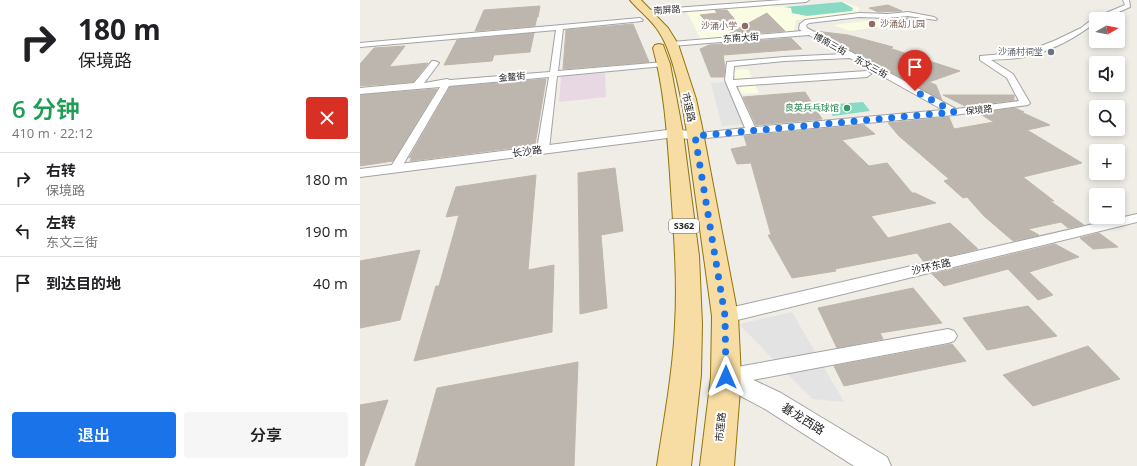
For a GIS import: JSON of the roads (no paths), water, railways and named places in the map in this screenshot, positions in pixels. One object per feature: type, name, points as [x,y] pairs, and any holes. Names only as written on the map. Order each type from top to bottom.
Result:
[{"type":"main road","name":"市莲路","points":[[622,0],[641,11],[664,30],[672,44],[688,99],[685,135],[689,324],[686,375],[674,466]]},
{"type":"main road","name":"市莲路","points":[[641,11],[657,43],[685,135],[725,316],[726,377],[717,466]]},
{"type":"street","name":"南屏路","points":[[360,45],[560,27],[641,11],[753,2],[806,0]]},
{"type":"street","points":[[1113,12],[1128,6],[1126,0]]},
{"type":"street","points":[[809,33],[803,29],[803,24],[807,21],[859,15],[888,16],[896,14]]},
{"type":"street","name":"保境路","points":[[685,135],[751,131],[954,112],[1025,103],[1010,76],[983,58],[1027,54],[1059,42],[1089,24]]},
{"type":"street","points":[[543,149],[560,27]]},
{"type":"street","name":"东南大街","points":[[672,44],[809,33]]},
{"type":"street","name":"博南三街","points":[[809,33],[850,56]]},
{"type":"street","points":[[751,131],[729,80],[730,64],[784,59],[850,56]]},
{"type":"street","name":"东文三街","points":[[850,56],[954,112]]},
{"type":"street","points":[[417,86],[435,63]]},
{"type":"street","name":"金鳌街","points":[[360,91],[664,64]]},
{"type":"street","points":[[731,84],[867,74]]},
{"type":"street","points":[[396,168],[447,82]]},
{"type":"street","name":"长沙路","points":[[360,173],[543,149],[685,135]]},
{"type":"street","name":"沙环东路","points":[[725,316],[1137,218]]},
{"type":"street","points":[[726,377],[948,336]]},
{"type":"street","name":"碁龙西路","points":[[726,377],[773,401],[878,466]]},
{"type":"place","name":"沙涌幼儿园","points":[[872,24]]},
{"type":"place","name":"沙涌小学","points":[[745,26]]},
{"type":"place","name":"沙涌村祠堂","points":[[1051,52]]},
{"type":"place","name":"良英兵乓球馆","points":[[847,108]]}]
